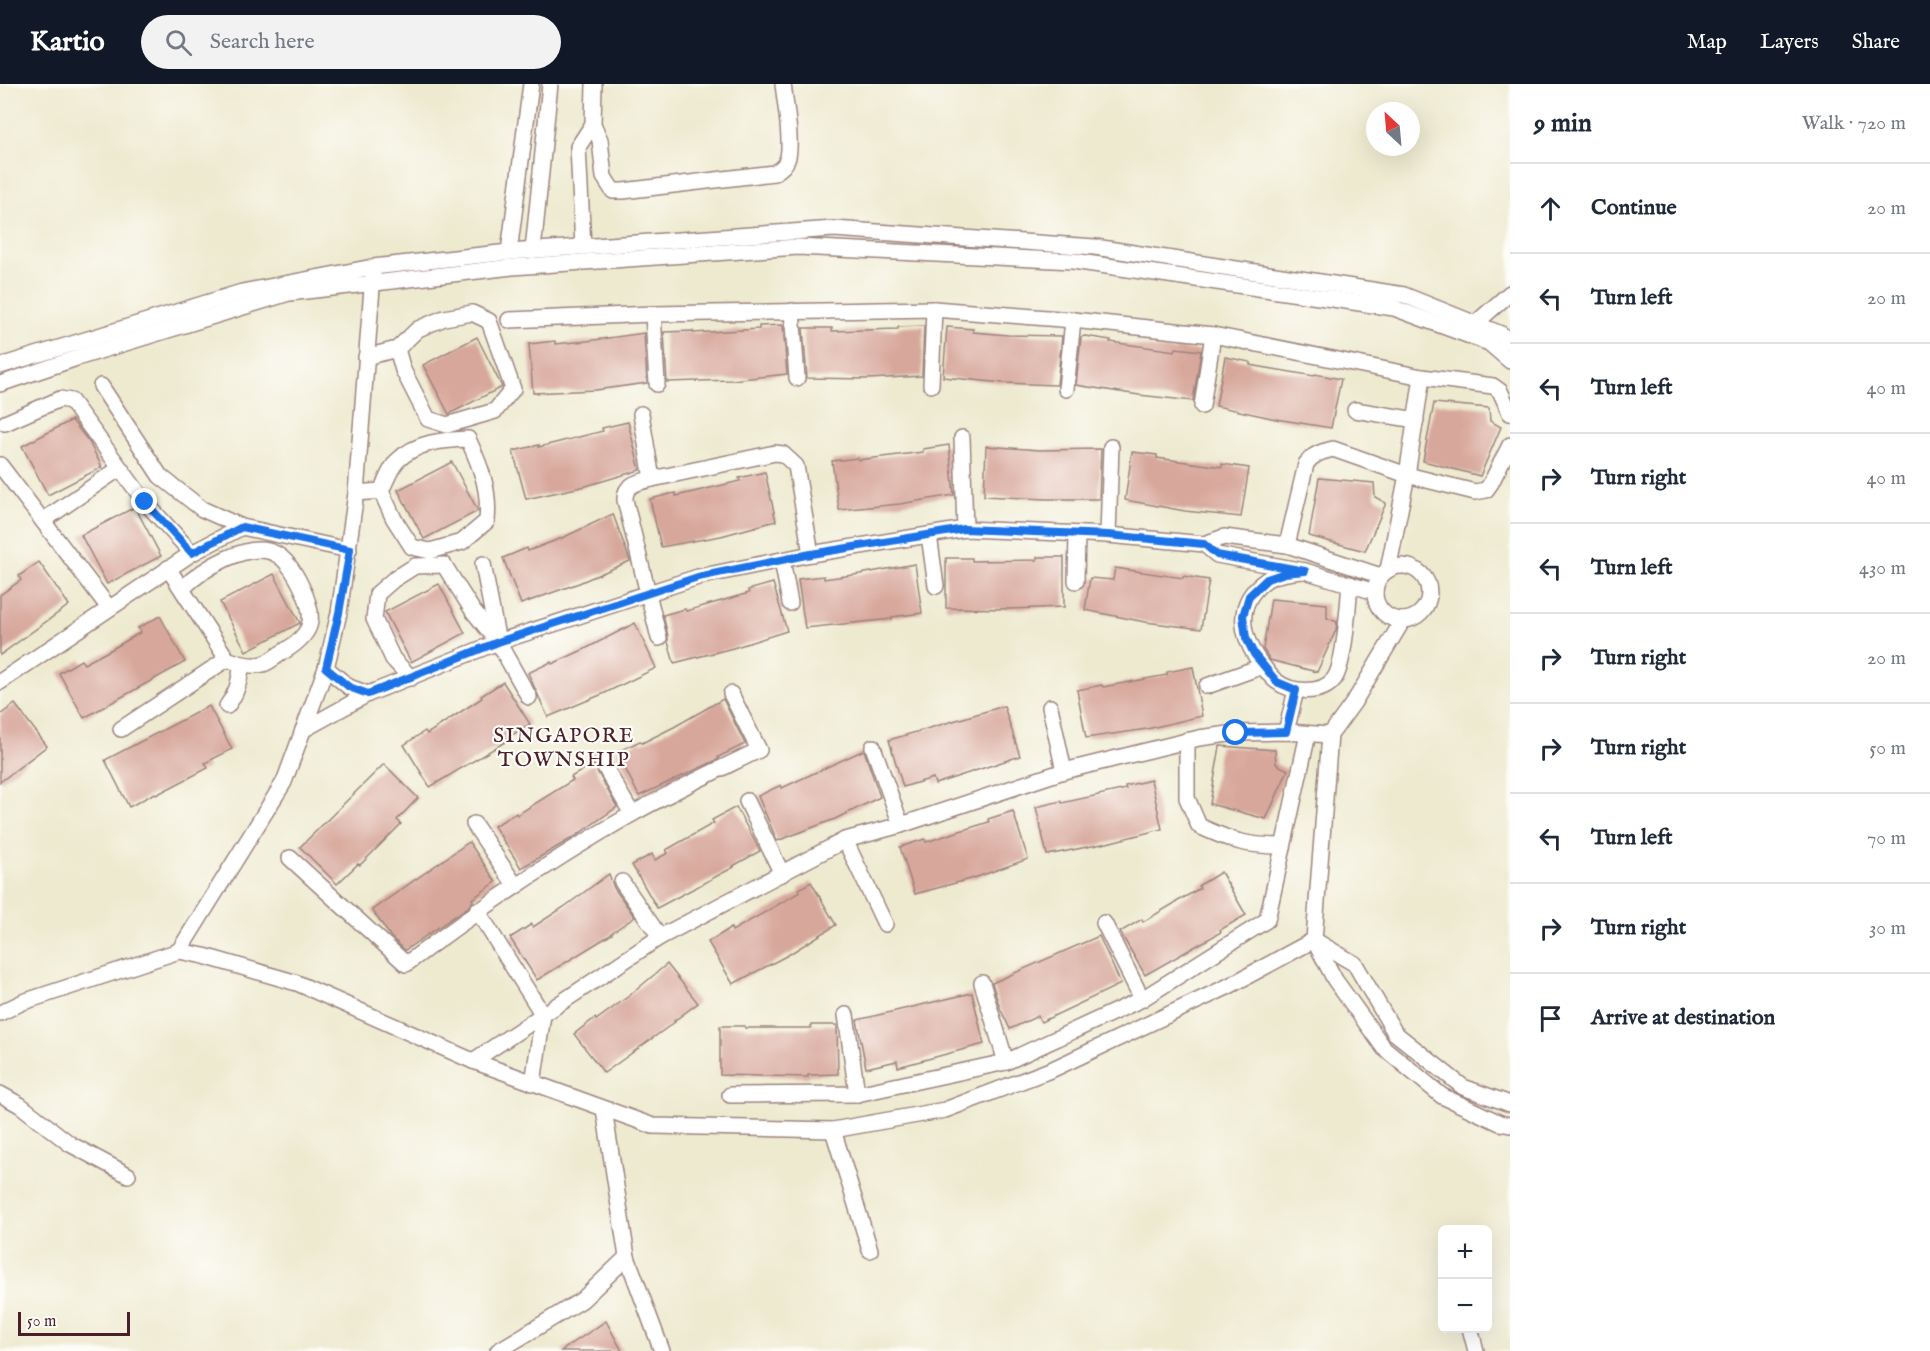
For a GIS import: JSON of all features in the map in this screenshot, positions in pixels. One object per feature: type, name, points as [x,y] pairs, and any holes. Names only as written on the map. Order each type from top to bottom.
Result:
[{"type":"street","points":[[509,252],[531,84]]},
{"type":"street","points":[[533,250],[550,84]]},
{"type":"street","points":[[594,84],[593,124],[600,140],[604,177],[613,191],[774,173],[787,160],[789,148],[783,84]]},
{"type":"street","points":[[583,247],[578,147],[593,124]]},
{"type":"street","points":[[0,366],[242,292],[373,267],[533,250],[834,230],[1095,247],[1404,295],[1501,334],[1510,342]]},
{"type":"street","points":[[0,384],[289,293],[512,267],[798,247],[1073,261],[1394,308],[1489,343],[1510,361]]},
{"type":"street","points":[[179,951],[284,782],[326,668],[350,550],[373,267]]},
{"type":"street","points":[[1476,323],[1510,293]]},
{"type":"street","points":[[931,385],[934,309]]},
{"type":"street","points":[[509,320],[653,314],[934,309],[1073,320],[1213,335],[1422,377],[1493,386],[1500,391],[1510,413]]},
{"type":"street","points":[[792,311],[797,378]]},
{"type":"street","points":[[366,357],[397,350],[418,329],[444,318],[472,313],[489,321],[513,389],[495,411],[447,425],[428,419],[403,370],[397,350]]},
{"type":"street","points":[[653,314],[657,384]]},
{"type":"street","points":[[1066,389],[1073,320]]},
{"type":"street","points":[[1202,406],[1213,335]]},
{"type":"street","points":[[303,730],[368,694],[498,642],[698,577],[811,554],[964,529],[1108,535],[1204,544],[1224,537],[1287,545],[1384,573],[1405,566],[1414,568],[1426,581],[1429,598],[1426,607],[1412,618],[1394,619],[1380,609],[1375,592],[1377,583],[1384,573],[1407,475],[1422,377]]},
{"type":"street","points":[[101,386],[160,476],[202,509],[242,527],[350,550]]},
{"type":"street","points":[[2,422],[60,399],[66,399],[75,405],[145,502],[192,553]]},
{"type":"street","points":[[1355,410],[1416,420]]},
{"type":"street","points":[[641,414],[652,479]]},
{"type":"street","points":[[962,438],[964,529]]},
{"type":"street","points":[[468,439],[485,480],[489,503],[488,521],[462,542],[430,551],[412,547],[394,519],[381,490],[397,462],[414,449],[438,440],[468,439]]},
{"type":"street","points":[[1287,545],[1306,464],[1311,457],[1320,452],[1333,449],[1407,475],[1475,492],[1486,490],[1510,445]]},
{"type":"street","points":[[1108,535],[1111,447]]},
{"type":"street","points":[[659,638],[624,500],[624,493],[629,486],[775,453],[783,454],[796,466],[811,554]]},
{"type":"street","points":[[0,465],[109,608]]},
{"type":"street","points":[[44,520],[120,468]]},
{"type":"street","points":[[356,493],[381,490]]},
{"type":"street","points":[[0,682],[168,568],[242,527]]},
{"type":"street","points":[[1076,581],[1077,534]]},
{"type":"street","points":[[929,535],[936,586]]},
{"type":"street","points":[[1204,544],[1217,555],[1305,571],[1375,592]]},
{"type":"street","points":[[168,568],[227,659],[242,664],[263,664],[296,644],[310,624],[310,608],[293,570],[276,554],[255,549],[232,555],[192,579],[182,589]]},
{"type":"street","points":[[782,560],[790,603]]},
{"type":"street","points":[[483,564],[498,642]]},
{"type":"street","points":[[411,678],[393,660],[374,619],[377,594],[415,566],[444,565],[473,611],[498,642],[529,697]]},
{"type":"street","points":[[1305,571],[1285,573],[1267,579],[1249,596],[1243,616],[1246,638],[1254,654],[1277,682],[1296,690],[1321,689],[1335,678],[1340,665],[1350,584]]},
{"type":"street","points":[[1403,620],[1354,702],[1330,735],[1314,940],[1335,980],[1384,1048],[1442,1096],[1500,1123],[1510,1125]]},
{"type":"street","points":[[121,729],[227,659]]},
{"type":"street","points":[[227,706],[236,695],[242,664]]},
{"type":"street","points":[[1207,686],[1263,666]]},
{"type":"street","points":[[326,668],[349,687],[368,694]]},
{"type":"street","points":[[1286,732],[1296,690]]},
{"type":"street","points":[[290,858],[406,964],[477,910],[632,814],[759,750],[731,694]]},
{"type":"street","points":[[1050,707],[1064,771]]},
{"type":"street","points":[[473,1061],[660,938],[845,840],[901,825],[1064,771],[1187,741],[1236,733],[1286,732],[1330,735]]},
{"type":"street","points":[[730,1095],[857,1094],[1005,1062],[1142,999],[1267,920],[1308,734]]},
{"type":"street","points":[[1187,741],[1187,798],[1199,826],[1226,839],[1253,846],[1283,846]]},
{"type":"street","points":[[873,747],[901,825]]},
{"type":"street","points":[[602,762],[632,814]]},
{"type":"street","points":[[747,801],[782,874]]},
{"type":"street","points":[[474,824],[516,885]]},
{"type":"street","points":[[845,840],[885,924]]},
{"type":"street","points":[[622,882],[660,938]]},
{"type":"street","points":[[477,910],[543,1015],[534,1083]]},
{"type":"street","points":[[1104,923],[1142,999]]},
{"type":"street","points":[[1314,940],[1355,964],[1395,1033],[1463,1087],[1510,1104]]},
{"type":"street","points":[[0,1013],[23,1002],[179,951],[213,958],[297,983],[473,1061],[653,1125],[833,1130],[945,1110],[1053,1070],[1229,986],[1314,940]]},
{"type":"street","points":[[982,983],[1005,1062]]},
{"type":"street","points":[[846,1016],[857,1094]]},
{"type":"street","points":[[0,1094],[20,1105],[70,1144],[128,1175]]},
{"type":"street","points":[[604,1109],[627,1257],[662,1351]]},
{"type":"street","points":[[833,1130],[870,1250]]},
{"type":"street","points":[[498,1351],[582,1300],[627,1257]]},
{"type":"street","points":[[1471,1333],[1476,1351]]},
{"type":"building","points":[[783,325],[787,374],[732,380],[667,382],[664,332],[693,331],[693,333],[759,329],[759,326]]},
{"type":"building","points":[[924,326],[922,376],[868,379],[807,378],[803,328],[832,328],[832,331]]},
{"type":"building","points":[[947,327],[1008,335],[1062,336],[1057,385],[943,377]]},
{"type":"building","points":[[644,333],[647,383],[595,390],[533,393],[529,344],[587,341]]},
{"type":"building","points":[[477,337],[502,387],[449,414],[423,365]]},
{"type":"building","points":[[1081,337],[1111,340],[1110,342],[1175,351],[1176,348],[1201,351],[1193,401],[1076,385]]},
{"type":"building","points":[[1225,357],[1250,362],[1250,365],[1341,379],[1331,428],[1216,406]]},
{"type":"building","points":[[1434,403],[1489,408],[1490,421],[1501,427],[1480,476],[1423,461]]},
{"type":"building","points":[[72,420],[89,442],[102,467],[48,495],[22,446]]},
{"type":"building","points":[[628,422],[640,470],[586,486],[526,499],[513,451],[603,431],[602,428]]},
{"type":"building","points":[[949,445],[954,495],[900,504],[839,510],[832,461],[923,452],[923,449]]},
{"type":"building","points":[[986,446],[1039,450],[1101,449],[1099,499],[984,496]]},
{"type":"building","points":[[1132,452],[1157,455],[1157,458],[1222,467],[1222,464],[1249,468],[1241,517],[1185,511],[1125,500]]},
{"type":"building","points":[[452,462],[478,511],[424,539],[398,490]]},
{"type":"building","points":[[765,472],[776,521],[721,536],[661,547],[650,499],[675,493],[676,496],[740,481],[739,478]]},
{"type":"building","points":[[1319,478],[1374,483],[1375,497],[1386,503],[1365,551],[1309,536]]},
{"type":"building","points":[[135,507],[161,556],[107,584],[81,535]]},
{"type":"building","points":[[613,514],[630,561],[521,604],[503,558],[562,538]]},
{"type":"building","points":[[1037,557],[1064,557],[1064,607],[946,608],[946,558],[972,558],[972,561],[1037,560]]},
{"type":"building","points":[[39,562],[69,605],[0,655],[0,595],[21,580],[19,576]]},
{"type":"building","points":[[915,564],[922,613],[892,617],[892,619],[805,628],[798,579],[824,576],[824,579]]},
{"type":"building","points":[[1115,568],[1209,580],[1201,629],[1145,622],[1085,610],[1090,578],[1113,580]]},
{"type":"building","points":[[274,574],[300,623],[246,651],[220,602]]},
{"type":"building","points":[[773,583],[787,631],[674,663],[663,615],[685,609],[686,611],[749,593],[748,590]]},
{"type":"building","points":[[439,584],[465,633],[411,662],[385,612]]},
{"type":"building","points":[[1271,599],[1327,604],[1327,618],[1337,622],[1336,630],[1317,672],[1270,660],[1263,649]]},
{"type":"building","points":[[160,616],[185,662],[84,718],[59,673],[81,660],[84,664],[114,648],[141,632],[138,628]]},
{"type":"building","points":[[635,623],[656,668],[548,717],[528,673],[585,649]]},
{"type":"building","points":[[1193,667],[1202,716],[1147,729],[1086,738],[1077,690],[1167,675],[1167,672]]},
{"type":"building","points":[[503,682],[530,724],[504,740],[505,742],[430,787],[404,745],[425,731],[427,734]]},
{"type":"building","points":[[723,699],[745,744],[718,757],[719,759],[639,796],[617,752],[674,727]]},
{"type":"building","points":[[15,704],[47,746],[0,782],[0,715]]},
{"type":"building","points":[[209,706],[232,749],[205,763],[208,768],[129,807],[105,760]]},
{"type":"building","points":[[1004,706],[1020,756],[935,784],[933,778],[903,787],[889,740]]},
{"type":"building","points":[[1220,746],[1275,750],[1276,764],[1288,770],[1266,819],[1210,804]]},
{"type":"building","points":[[864,750],[880,797],[835,819],[777,841],[758,796],[781,785],[782,788]]},
{"type":"building","points":[[384,764],[418,798],[397,820],[401,824],[360,865],[358,864],[337,884],[300,847]]},
{"type":"building","points":[[593,764],[617,807],[574,837],[521,868],[494,826],[516,813],[517,815],[573,780],[571,777]]},
{"type":"building","points":[[1151,780],[1162,829],[1047,855],[1036,807],[1126,789],[1125,786]]},
{"type":"building","points":[[736,807],[760,851],[657,908],[632,865],[652,854],[655,860],[668,853],[666,850],[714,823],[712,820]]},
{"type":"building","points":[[1013,811],[1028,859],[974,878],[915,894],[900,847],[925,839],[926,842],[989,822],[988,819]]},
{"type":"building","points":[[469,842],[496,882],[472,899],[468,907],[405,950],[391,937],[372,910]]},
{"type":"building","points":[[1221,872],[1246,915],[1220,930],[1221,932],[1145,975],[1120,932],[1142,919],[1143,922],[1200,888],[1198,886]]},
{"type":"building","points":[[609,874],[614,888],[635,917],[612,934],[537,980],[510,938],[532,924],[533,927],[564,907]]},
{"type":"building","points":[[811,882],[836,925],[788,955],[733,984],[708,942],[800,892],[799,889]]},
{"type":"building","points":[[1099,936],[1121,984],[1041,1022],[1038,1016],[1010,1029],[992,983]]},
{"type":"building","points":[[667,964],[698,1003],[604,1073],[574,1034],[629,996]]},
{"type":"building","points":[[972,993],[984,1044],[898,1067],[897,1061],[866,1068],[857,1020]]},
{"type":"building","points":[[811,1025],[837,1025],[838,1074],[808,1075],[808,1077],[720,1075],[720,1026],[811,1028]]},
{"type":"building","points":[[606,1321],[622,1351],[561,1351]]},
{"type":"district","name":"SINGAPORE TOWNSHIP","points":[[564,747]]},
{"type":"route","points":[[145,502],[192,553],[242,527],[350,550],[326,668],[349,687],[368,694],[498,642],[698,577],[811,554],[964,529],[1108,535],[1204,544],[1217,555],[1305,571],[1285,573],[1267,579],[1249,596],[1243,616],[1246,638],[1254,654],[1277,682],[1296,690],[1286,732],[1236,733]]}]
